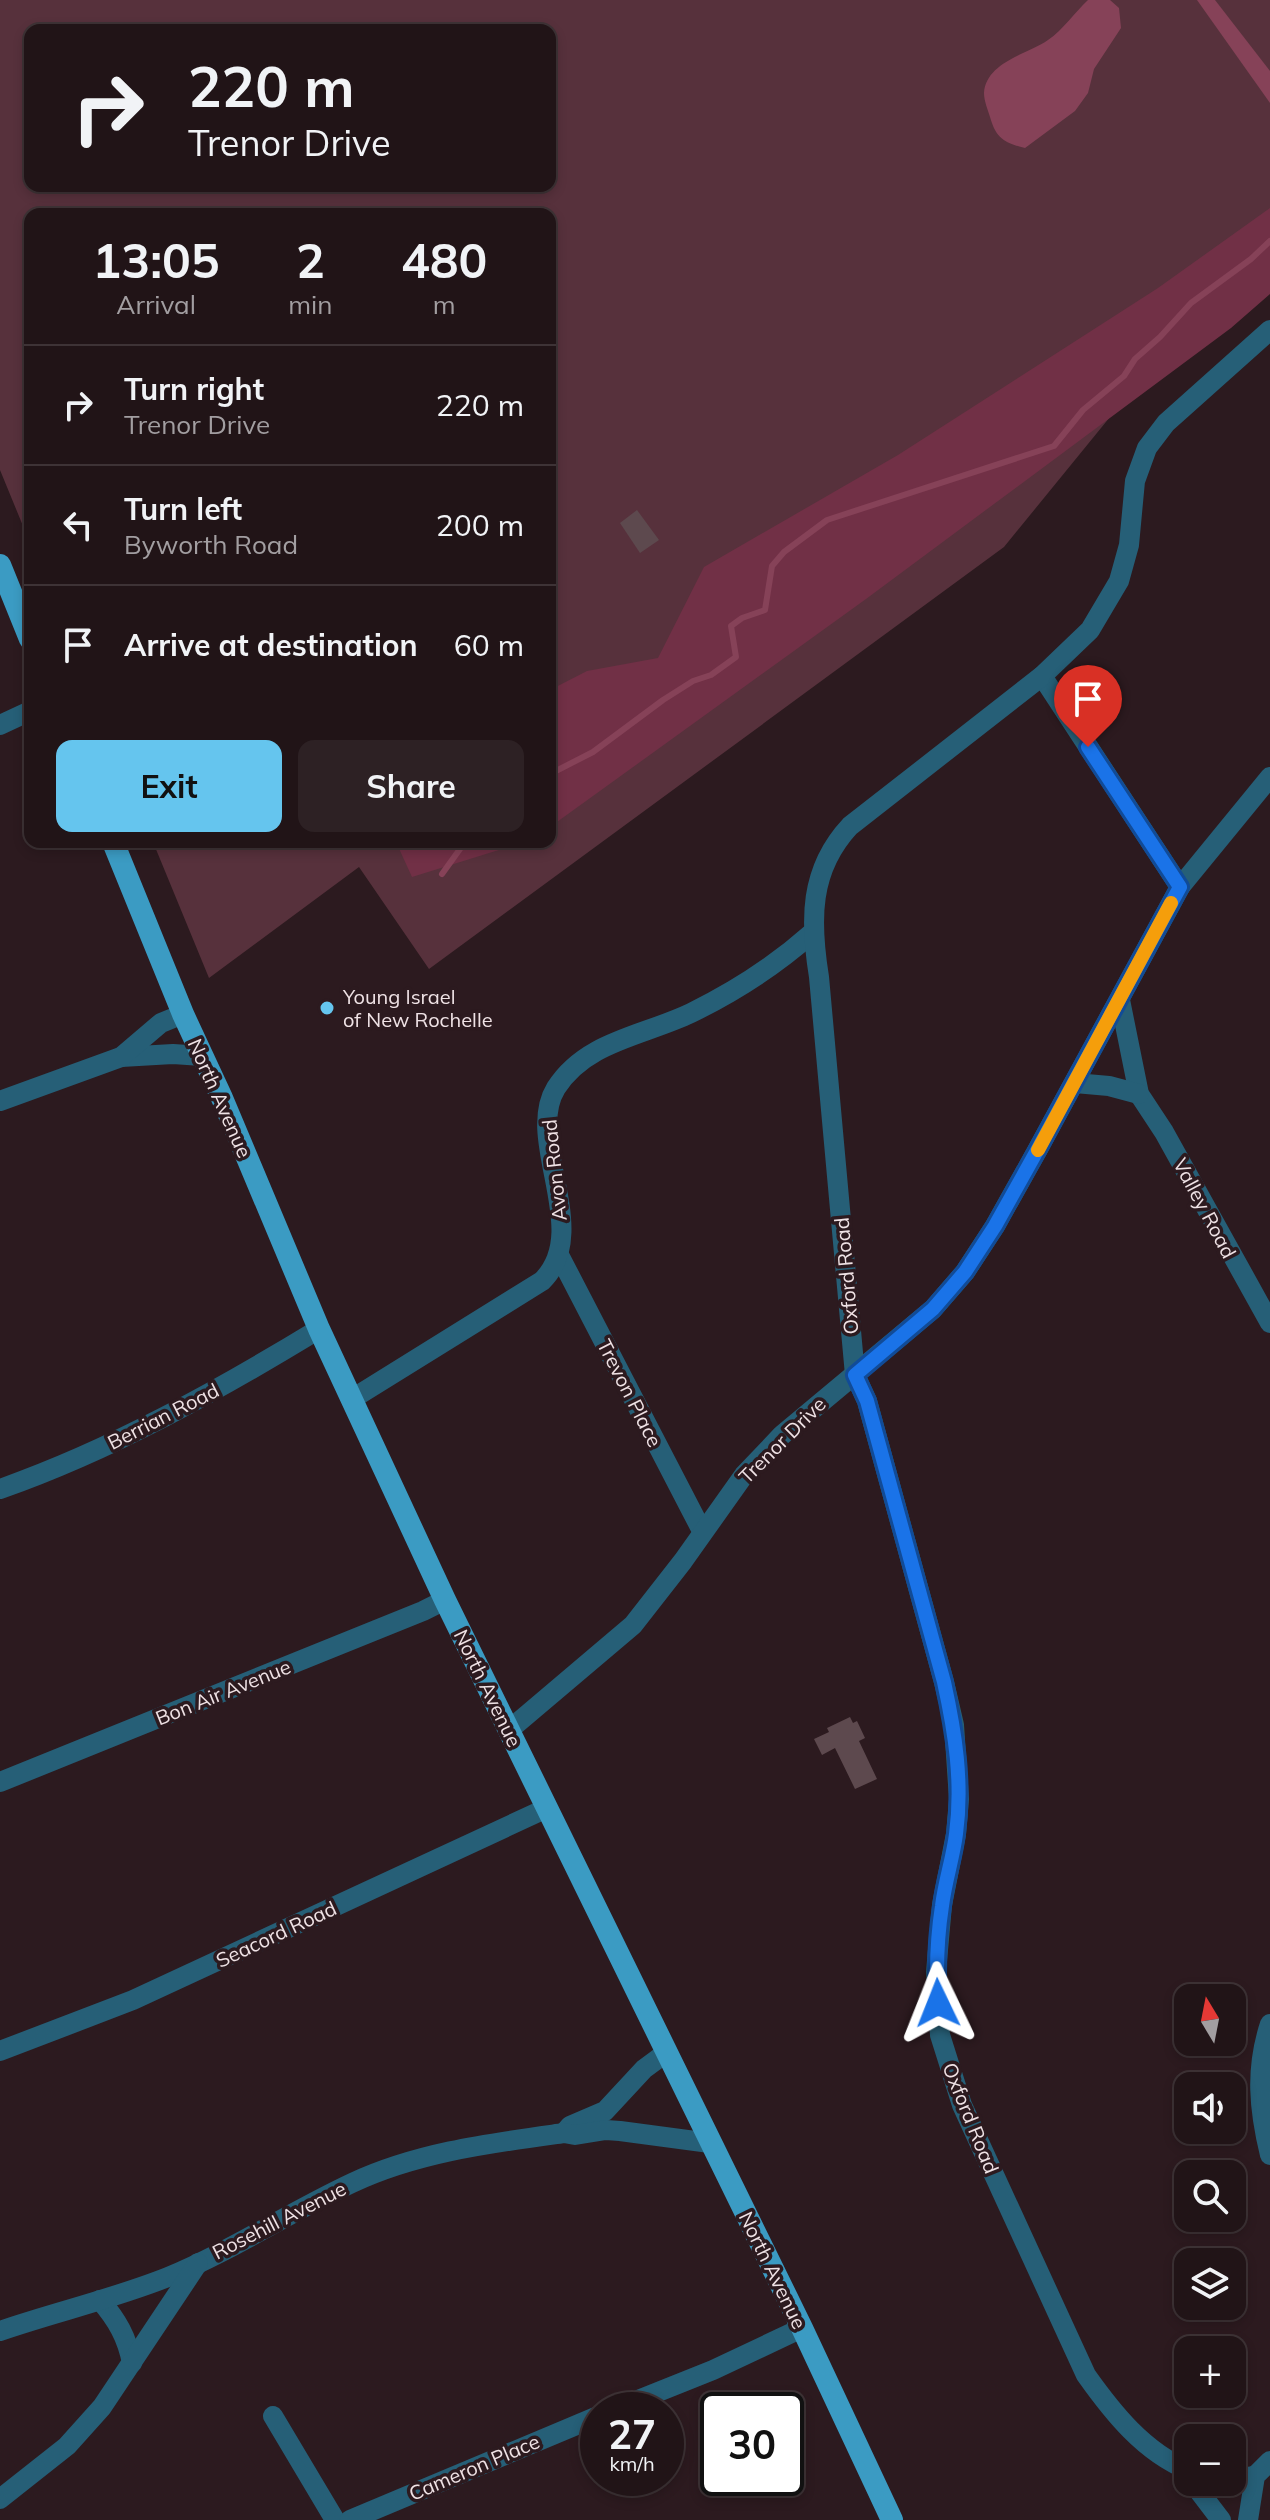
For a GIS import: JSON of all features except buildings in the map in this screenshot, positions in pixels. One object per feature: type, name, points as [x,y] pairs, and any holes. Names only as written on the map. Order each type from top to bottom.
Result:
[{"type":"main road","points":[[0,565],[24,624]]},
{"type":"main road","name":"North Avenue","points":[[115,848],[183,1014],[319,1329],[445,1600],[802,2328],[892,2520]]},
{"type":"street","name":"Oxford Road","points":[[1174,2464],[1136,2436],[1110,2409],[1086,2375],[987,2163],[951,2076],[940,2035],[936,1972],[942,1905],[956,1834],[959,1799],[954,1725],[867,1401],[855,1375],[819,977],[812,933],[818,880],[837,839],[1042,676],[1090,630],[1119,581],[1129,545],[1135,481],[1147,448],[1166,423],[1270,330]]},
{"type":"street","points":[[1042,676],[1180,887]]},
{"type":"street","points":[[0,725],[24,714]]},
{"type":"street","name":"Trenor Drive","points":[[509,1730],[633,1625],[744,1475],[782,1435],[933,1309],[965,1272],[995,1226],[1075,1083],[1180,887],[1270,777]]},
{"type":"street","name":"Avon Road","points":[[559,1255],[561,1218],[547,1127],[548,1103],[570,1068],[593,1051],[689,1014],[718,998],[786,956],[812,933]]},
{"type":"street","name":"Valley Road","points":[[1120,1000],[1139,1094],[1164,1132],[1270,1323]]},
{"type":"street","points":[[121,1057],[161,1023],[183,1014]]},
{"type":"street","points":[[0,1101],[121,1057],[202,1056]]},
{"type":"street","points":[[1075,1083],[1109,1086],[1139,1094]]},
{"type":"street","points":[[352,1399],[542,1281],[551,1272],[559,1255]]},
{"type":"street","name":"Trevon Place","points":[[559,1255],[702,1531]]},
{"type":"street","name":"Berrian Road","points":[[0,1489],[73,1461],[254,1369],[319,1329]]},
{"type":"street","name":"Bon Air Avenue","points":[[0,1782],[445,1600]]},
{"type":"street","name":"Seacord Road","points":[[0,2051],[133,2000],[547,1808]]},
{"type":"street","points":[[1270,2024],[1259,2064],[1259,2098],[1270,2155]]},
{"type":"street","name":"Rosehill Avenue","points":[[564,2133],[570,2126],[605,2111],[644,2069],[667,2052]]},
{"type":"street","name":"Rosehill Avenue","points":[[0,2331],[169,2276],[353,2183],[413,2160],[471,2147],[606,2130],[710,2143]]},
{"type":"street","points":[[0,2499],[67,2446],[102,2407],[201,2260]]},
{"type":"street","points":[[100,2300],[128,2340],[132,2363]]},
{"type":"street","points":[[658,2392],[802,2328]]},
{"type":"street","points":[[273,2416],[335,2520]]},
{"type":"street","name":"Cameron Place","points":[[350,2520],[580,2424]]},
{"type":"street","points":[[1248,2520],[1262,2468]]},
{"type":"street","name":"Oxford Road","points":[[1204,2496],[1221,2520]]},
{"type":"shaded area","points":[[0,0],[1270,0],[1270,284],[1110,417],[1004,547],[429,969],[359,867],[209,978],[155,848],[556,848],[556,208],[24,208],[24,528],[0,470]]},
{"type":"shaded area","points":[[1088,0],[1110,0],[1119,8],[1121,28],[1094,69],[1088,93],[1075,111],[1025,148],[1006,142],[992,124],[984,96],[987,82],[1000,66],[1053,36]]},
{"type":"shaded area","points":[[1197,0],[1215,0],[1270,71],[1270,103]]},
{"type":"shaded area","points":[[1270,208],[1270,294],[1231,328],[866,599],[556,823],[556,687],[587,671],[658,658],[704,567],[898,455],[1158,288]]},
{"type":"shaded area","points":[[399,848],[505,848],[412,877]]},
{"type":"waterway","points":[[556,771],[593,752],[663,700],[693,681],[711,675],[736,657],[731,626],[742,618],[765,610],[772,566],[784,552],[827,520],[1054,446],[1083,410],[1124,376],[1135,359],[1191,303],[1251,259],[1270,241]]},
{"type":"waterway","points":[[442,874],[461,848]]},
{"type":"slow traffic","points":[[1038,1150],[1171,903]]},
{"type":"place","name":"Young Israel of New Rochelle","points":[[327,1008]]},
{"type":"route","points":[[938,2003],[936,1972],[942,1905],[956,1834],[959,1799],[954,1725],[867,1401],[855,1375],[933,1309],[965,1272],[995,1226],[1180,887],[1088,747]]}]
